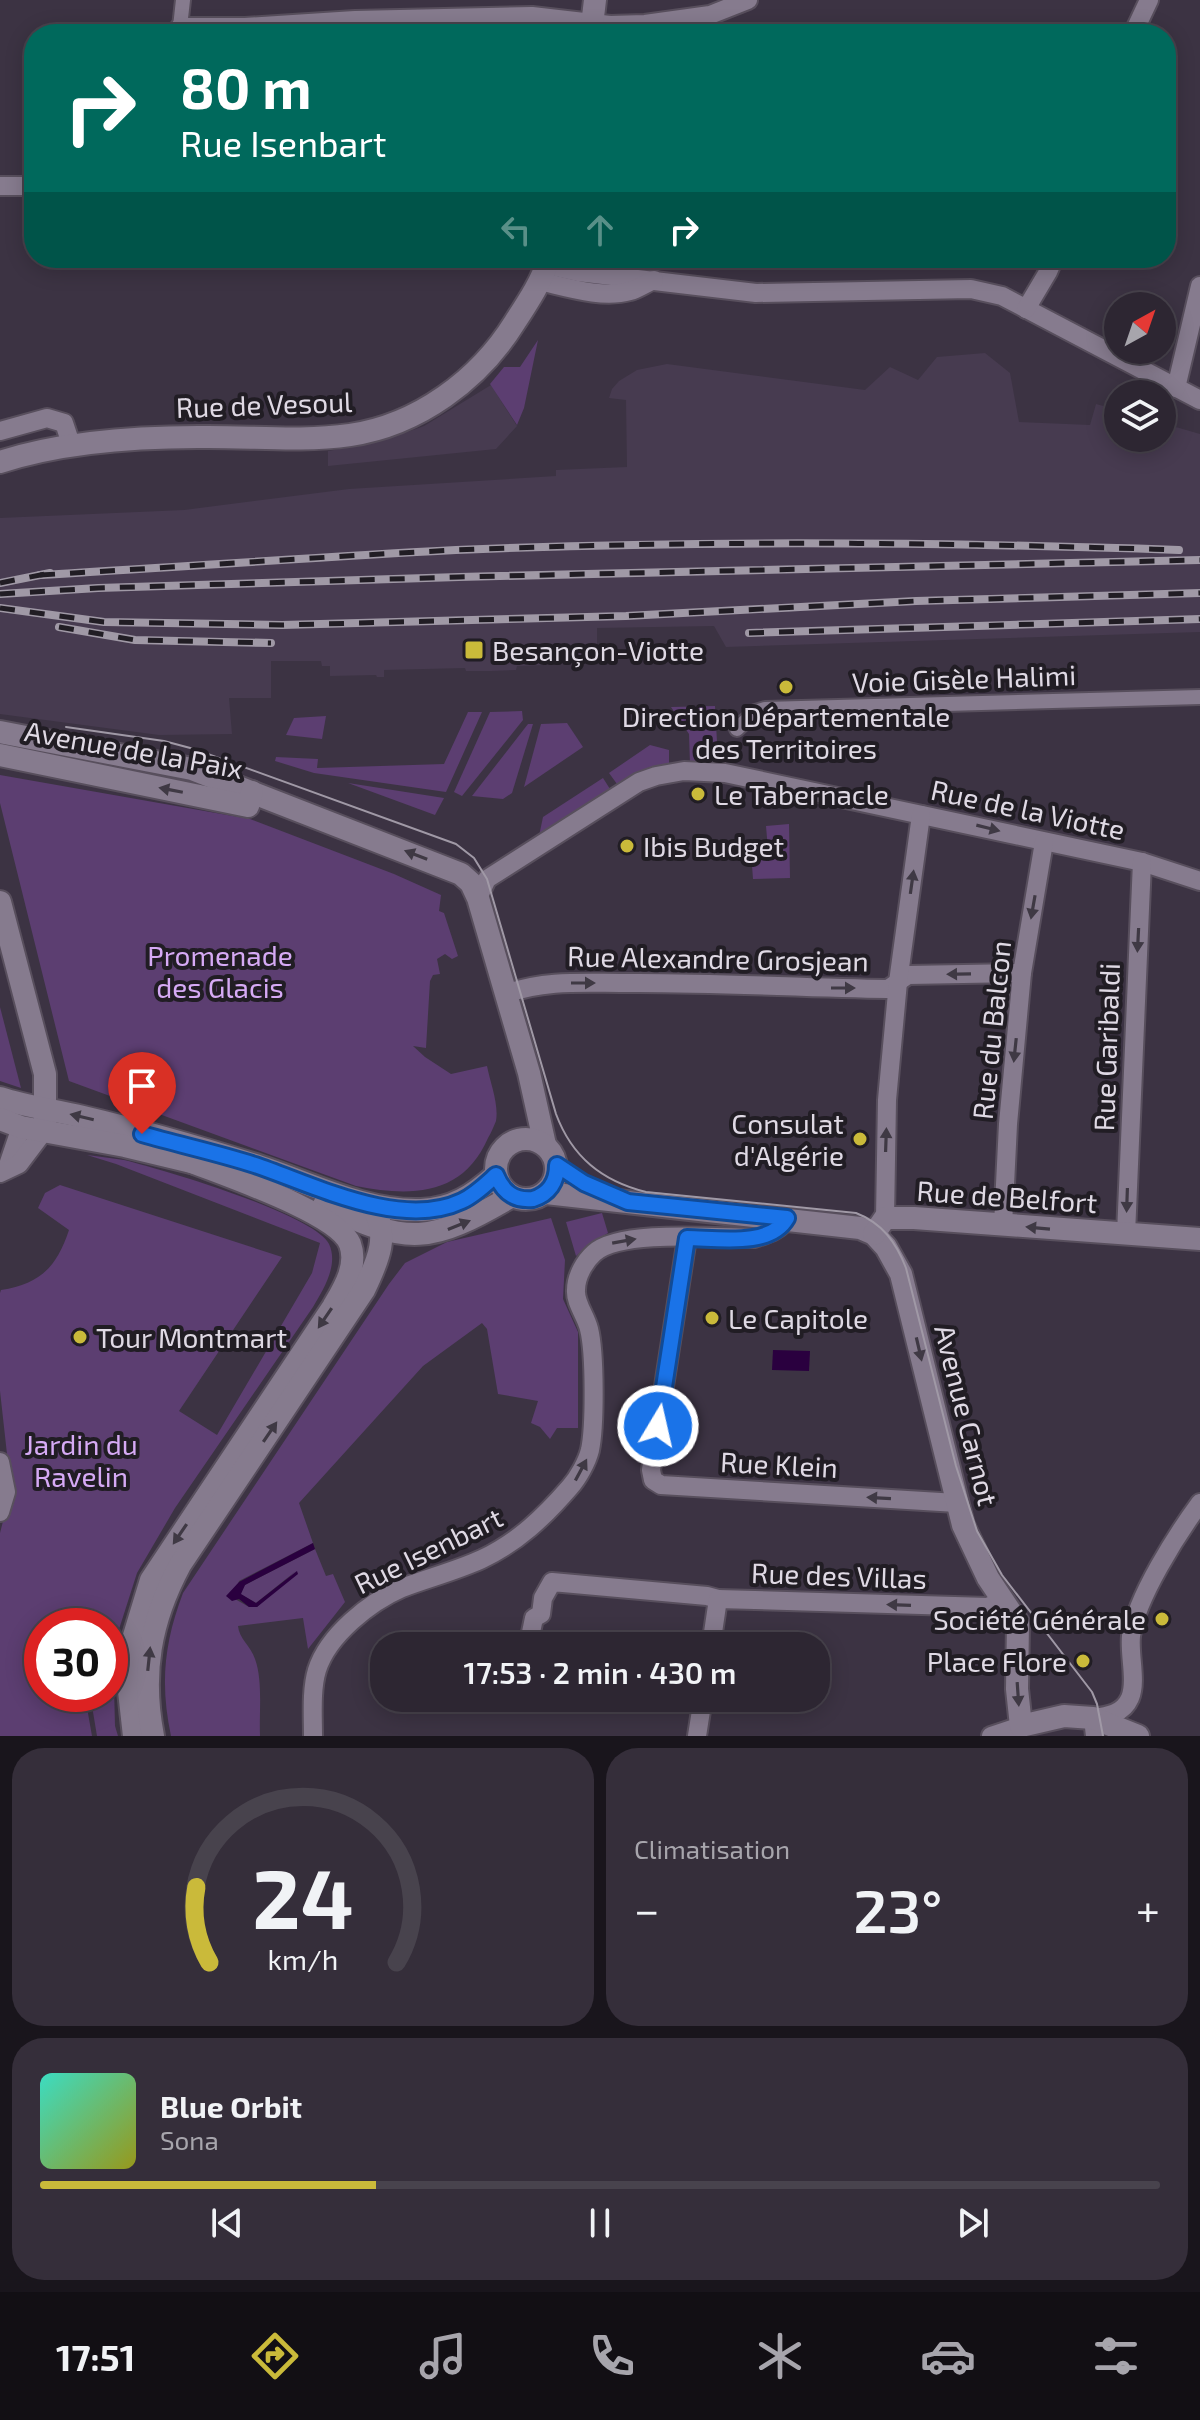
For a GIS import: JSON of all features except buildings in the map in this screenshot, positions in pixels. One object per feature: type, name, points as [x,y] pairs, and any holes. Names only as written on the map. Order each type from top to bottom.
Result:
[{"type":"main road","points":[[593,24],[595,0]]},
{"type":"main road","name":"Rue de Vesoul","points":[[0,462],[72,447],[157,438],[336,436],[406,419],[466,380],[489,358],[506,337],[545,268]]},
{"type":"main road","name":"Avenue de la Paix","points":[[0,732],[192,769],[449,868],[471,883],[478,898]]},
{"type":"main road","name":"Avenue de la Paix","points":[[0,755],[248,806],[252,792]]},
{"type":"main road","points":[[478,898],[529,1073],[551,1155],[555,1180],[546,1193],[526,1200],[512,1196],[500,1184],[496,1175],[498,1158],[502,1150],[517,1140],[534,1140],[551,1155]]},
{"type":"main road","points":[[0,902],[45,1074],[45,1121]]},
{"type":"main road","points":[[517,1140],[529,1073]]},
{"type":"main road","points":[[0,1098],[45,1121],[295,1192],[388,1238],[451,1229],[512,1196]]},
{"type":"main road","points":[[11,1123],[84,1117],[251,1164],[371,1205],[405,1210],[448,1206],[475,1194],[496,1175]]},
{"type":"main road","name":"Rue de Belfort","points":[[551,1155],[584,1183],[628,1202]]},
{"type":"main road","points":[[134,1736],[128,1682],[130,1649],[151,1580],[333,1307],[350,1273],[351,1247],[335,1225],[301,1207],[187,1160]]},
{"type":"main road","name":"Rue de Belfort","points":[[546,1193],[860,1228],[1003,1225],[1200,1239]]},
{"type":"main road","points":[[153,1736],[147,1663],[167,1590],[180,1565],[364,1290],[388,1238],[371,1205]]},
{"type":"main road","name":"Avenue Carnot","points":[[880,1226],[886,1247],[901,1274],[957,1503],[973,1548],[1006,1604]]},
{"type":"main road","points":[[1006,1604],[1018,1623],[1017,1686],[1021,1726],[1069,1716],[1094,1727],[1138,1736]]},
{"type":"street","points":[[181,24],[183,0]]},
{"type":"street","points":[[645,24],[710,15],[748,0]]},
{"type":"street","points":[[1138,24],[1149,0]]},
{"type":"street","points":[[292,24],[532,16],[569,24]]},
{"type":"street","points":[[0,186],[24,186]]},
{"type":"street","points":[[545,268],[756,293],[971,289],[1002,296],[1161,380]]},
{"type":"street","points":[[1026,309],[1050,268]]},
{"type":"street","points":[[1200,286],[1176,388],[1200,400]]},
{"type":"street","points":[[0,431],[47,418],[64,423],[72,447]]},
{"type":"street","name":"Voie Gisèle Halimi","points":[[737,729],[755,712],[765,709],[1200,697]]},
{"type":"street","name":"Rue de la Viotte","points":[[478,898],[487,879],[618,793],[656,776],[700,771],[725,773],[1142,862],[1200,881]]},
{"type":"street","points":[[880,1226],[898,982],[921,815]]},
{"type":"street","name":"Rue du Balcon","points":[[1003,1225],[1009,1113],[1022,973],[1044,842]]},
{"type":"street","name":"Rue Garibaldi","points":[[1126,1234],[1142,862]]},
{"type":"street","name":"Rue Alexandre Grosjean","points":[[506,994],[527,986],[556,983],[674,982],[888,989],[908,975],[1022,973]]},
{"type":"street","points":[[4,1170],[19,1164],[45,1121]]},
{"type":"street","points":[[4,1170],[11,1123]]},
{"type":"street","name":"Rue Isenbart","points":[[313,1736],[312,1704],[317,1669],[336,1638],[361,1611],[375,1601],[480,1560],[531,1529],[573,1484],[590,1448],[590,1330],[576,1290],[585,1263],[597,1250],[628,1239],[754,1238],[770,1233],[787,1218]]},
{"type":"street","name":"Rue Klein","points":[[687,1238],[651,1470],[653,1480],[661,1485],[957,1503]]},
{"type":"street","points":[[0,1462],[6,1492],[0,1512]]},
{"type":"street","points":[[1094,1727],[1122,1710],[1130,1698],[1131,1634],[1136,1619],[1174,1540],[1200,1503]]},
{"type":"street","points":[[531,1632],[534,1618],[541,1614],[543,1598],[552,1582],[718,1599]]},
{"type":"street","name":"Rue des Villas","points":[[713,1632],[718,1599],[988,1607],[1006,1604]]},
{"type":"street","points":[[697,1736],[701,1712]]},
{"type":"street","points":[[991,1736],[1021,1726]]},
{"type":"shaded area","points":[[985,353],[1010,373],[1019,422],[1090,425],[1096,404],[1104,406],[1104,452],[1176,452],[1176,427],[1200,434],[1200,632],[726,647],[714,626],[597,628],[597,663],[517,666],[516,670],[491,671],[466,671],[465,668],[384,670],[384,677],[377,677],[330,676],[330,666],[322,666],[321,661],[271,661],[271,698],[229,698],[232,734],[159,735],[0,714],[0,518],[184,510],[349,489],[556,476],[556,470],[627,467],[626,400],[609,398],[619,381],[637,370],[667,364],[865,390],[890,367],[918,380],[937,357]]},
{"type":"shaded area","points":[[491,385],[517,426],[496,449],[328,466],[328,451],[379,442],[424,426]]},
{"type":"shaded area","points":[[773,1350],[810,1351],[809,1371],[772,1370]]},
{"type":"shaded area","points":[[313,1543],[315,1549],[245,1585],[241,1594],[256,1603],[297,1571],[298,1574],[257,1607],[249,1607],[239,1599],[232,1601],[226,1596],[239,1582]]},
{"type":"green space","points":[[538,340],[524,408],[517,425],[490,384],[504,367],[520,367]]},
{"type":"green space","points":[[715,706],[717,742],[694,764],[690,764],[689,734],[671,707]]},
{"type":"green space","points":[[522,711],[523,720],[462,796],[454,792],[490,712]]},
{"type":"green space","points":[[468,712],[482,712],[446,792],[314,773],[275,761],[276,757],[318,759],[317,768],[444,764]]},
{"type":"green space","points":[[326,716],[322,739],[286,735],[294,718]]},
{"type":"green space","points":[[567,723],[583,747],[524,787],[541,724]]},
{"type":"green space","points":[[528,724],[533,724],[512,793],[503,799],[472,796]]},
{"type":"green space","points":[[650,745],[669,750],[669,766],[617,784],[609,773]]},
{"type":"green space","name":"Promenade des Glacis","points":[[0,775],[250,819],[441,895],[439,911],[444,913],[458,956],[452,959],[445,954],[437,959],[440,974],[433,975],[430,981],[426,1048],[413,1046],[451,1074],[487,1066],[495,1100],[496,1121],[477,1157],[465,1172],[450,1182],[415,1191],[356,1186],[69,1081],[0,803]]},
{"type":"green space","points":[[603,778],[610,789],[539,836],[543,817]]},
{"type":"green space","points":[[348,783],[444,798],[435,815]]},
{"type":"green space","points":[[789,824],[790,878],[753,879],[751,852],[768,850],[766,826]]},
{"type":"green space","points":[[0,1007],[21,1088],[0,1081]]},
{"type":"green space","name":"Jardin du Ravelin","points":[[87,1155],[124,1160],[170,1173],[235,1194],[296,1219],[329,1244],[331,1269],[313,1307],[175,1508],[137,1573],[126,1608],[24,1608],[24,1712],[88,1712],[92,1736],[0,1736],[0,1533],[11,1490],[0,1391],[0,1293],[1,1290],[27,1283],[46,1271],[64,1243],[69,1230],[38,1208],[45,1193],[60,1185],[282,1257],[179,1411],[217,1435],[312,1273],[320,1243]]},
{"type":"green space","points":[[602,1213],[608,1233],[576,1256],[566,1222]]},
{"type":"green space","points":[[551,1218],[565,1260],[563,1299],[578,1332],[578,1428],[557,1428],[550,1439],[540,1427],[531,1423],[538,1401],[498,1394],[487,1329],[482,1323],[423,1366],[299,1503],[313,1543],[239,1581],[235,1599],[249,1607],[257,1607],[296,1571],[256,1603],[240,1594],[245,1585],[315,1549],[326,1576],[333,1574],[345,1602],[308,1649],[303,1618],[238,1626],[257,1668],[260,1736],[171,1736],[166,1699],[166,1664],[183,1593],[389,1284],[405,1263],[447,1242]]},
{"type":"green space","points":[[93,1712],[115,1712],[118,1736],[97,1736]]},
{"type":"tram line","points":[[66,727],[164,741],[194,749],[456,844],[474,858],[487,879],[556,1114],[571,1143],[590,1165],[616,1181],[646,1192],[856,1213],[881,1228],[893,1242],[906,1268],[956,1466],[977,1531],[1002,1575],[1092,1692],[1103,1736]]},
{"type":"railway","points":[[40,575],[456,550],[727,543],[1179,550]]},
{"type":"railway","points":[[0,594],[459,577],[1200,560]]},
{"type":"railway","points":[[0,583],[50,573]]},
{"type":"railway","points":[[0,608],[104,622],[282,625],[626,616],[916,601],[1200,593]]},
{"type":"railway","points":[[749,633],[1200,619]]},
{"type":"railway","points":[[59,627],[135,640],[271,643]]},
{"type":"place","name":"Besançon-Viotte","points":[[474,650]]},
{"type":"place","name":"Direction Départementale des Territoires","points":[[786,687]]},
{"type":"place","name":"Le Tabernacle","points":[[698,794]]},
{"type":"place","name":"Ibis Budget","points":[[627,846]]},
{"type":"place","name":"Consulat d'Algérie","points":[[860,1139]]},
{"type":"place","name":"Le Capitole","points":[[712,1318]]},
{"type":"place","name":"Tour Montmart","points":[[80,1337]]},
{"type":"place","name":"Société Générale","points":[[1162,1619]]},
{"type":"place","name":"Place Flore","points":[[1083,1661]]},
{"type":"route","points":[[142,1134],[251,1164],[371,1205],[405,1210],[424,1210],[462,1202],[496,1175],[505,1191],[512,1196],[526,1200],[540,1197],[555,1180],[557,1165],[584,1183],[628,1202],[787,1218],[770,1233],[754,1238],[687,1238],[658,1426]]}]
